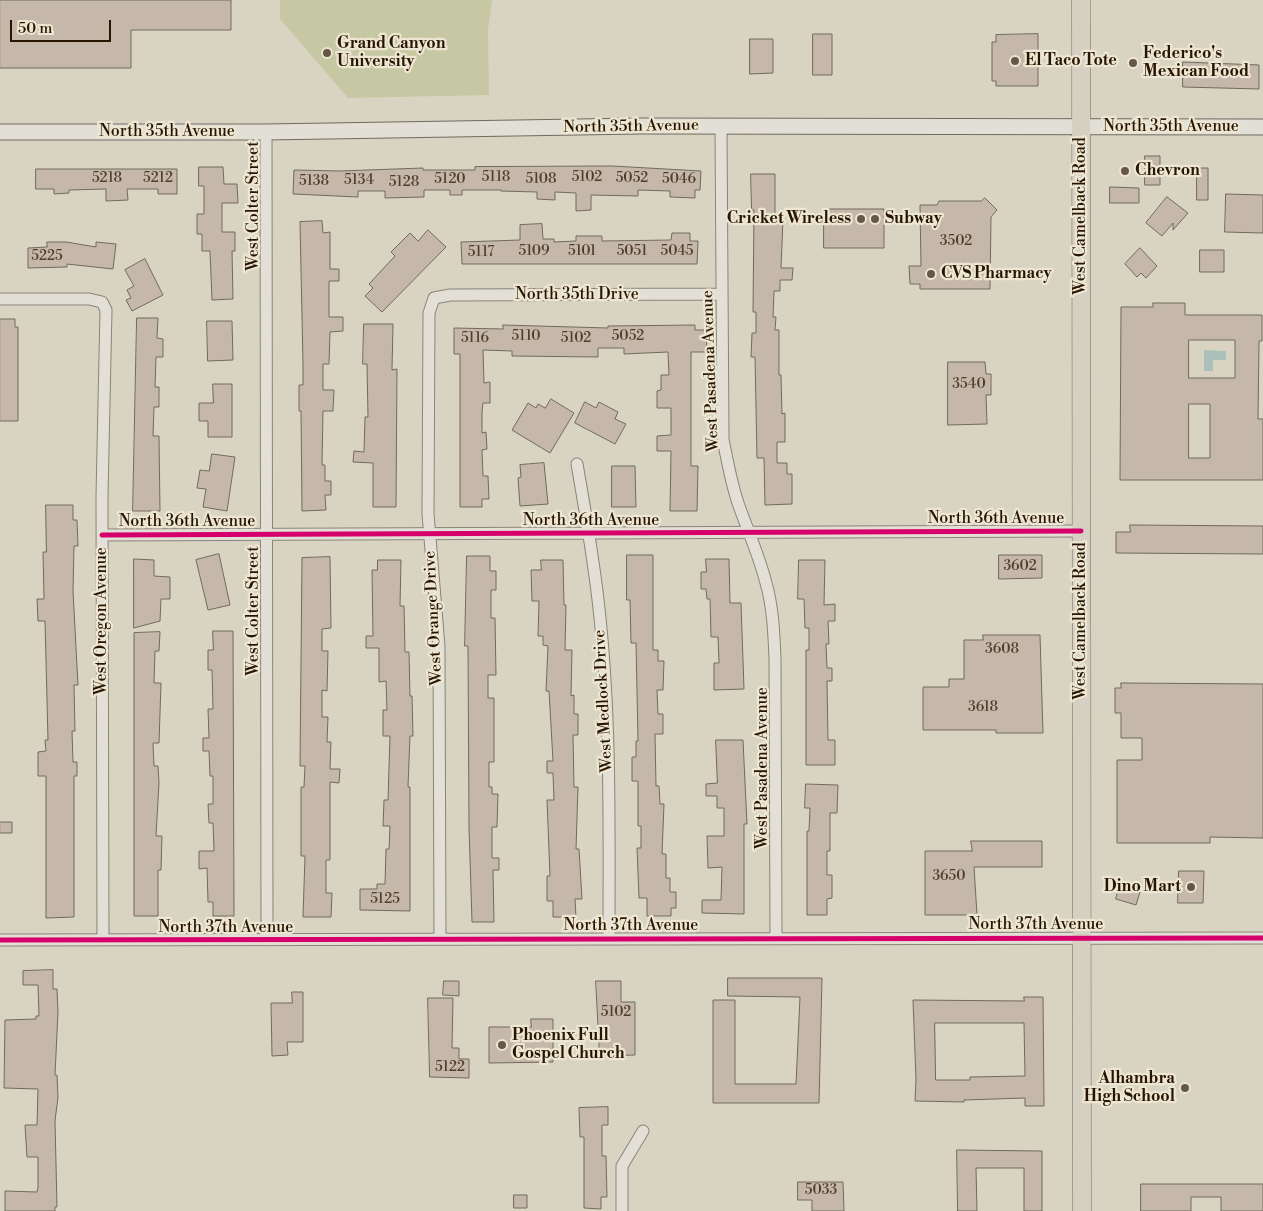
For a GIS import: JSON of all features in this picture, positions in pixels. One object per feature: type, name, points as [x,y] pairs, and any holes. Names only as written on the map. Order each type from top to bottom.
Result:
[{"type":"main road","name":"West Camelback Road","points":[[1081,0],[1082,1211]]},
{"type":"main road","name":"North 35th Avenue","points":[[0,132],[266,132],[721,126],[1263,127]]},
{"type":"street","name":"West Pasadena Avenue","points":[[721,126],[723,439],[729,472],[738,504],[751,533],[767,584],[772,617],[775,659],[776,938]]},
{"type":"street","name":"West Colter Street","points":[[266,132],[267,940]]},
{"type":"street","name":"North 35th Drive","points":[[434,298],[450,295],[721,294]]},
{"type":"street","name":"West Orange Drive","points":[[434,298],[429,313],[429,534],[439,646],[440,939]]},
{"type":"street","name":"West Oregon Avenue","points":[[0,299],[89,299],[102,302],[106,310],[103,385],[102,535],[103,940]]},
{"type":"street","name":"West Medlock Drive","points":[[577,464],[589,533],[600,617],[604,671],[608,743],[609,939]]},
{"type":"street","name":"North 36th Avenue","points":[[102,535],[1081,531]]},
{"type":"street","name":"North 37th Avenue","points":[[0,940],[1263,938]]},
{"type":"street","points":[[622,1211],[622,1166],[643,1131]]},
{"type":"green space","points":[[280,0],[492,0],[488,30],[489,95],[348,98],[280,19]]},
{"type":"shaded area","points":[[1204,350],[1226,351],[1226,360],[1213,360],[1213,371],[1204,371]]},
{"type":"building","points":[[0,0],[231,0],[231,30],[131,30],[131,68],[0,68]]},
{"type":"building","points":[[813,34],[832,34],[832,75],[813,75]]},
{"type":"building","name":"El Taco Tote","points":[[1038,34],[1038,86],[996,86],[996,81],[992,81],[992,42],[996,42],[996,35]]},
{"type":"building","points":[[750,39],[773,39],[773,73],[750,74]]},
{"type":"building","points":[[1183,62],[1259,65],[1259,89],[1183,87]]},
{"type":"building","points":[[1145,156],[1160,156],[1160,185],[1145,185]]},
{"type":"building","points":[[612,166],[701,171],[700,190],[695,190],[695,198],[670,197],[670,191],[638,190],[638,196],[591,195],[591,210],[576,211],[576,193],[555,192],[555,200],[537,199],[537,192],[501,190],[462,190],[462,195],[450,195],[450,190],[424,190],[424,197],[385,198],[385,191],[358,191],[358,197],[293,194],[294,170],[340,171],[423,168],[423,170],[475,170],[475,167]]},
{"type":"building","points":[[199,167],[223,167],[224,184],[237,184],[238,203],[222,203],[222,232],[235,232],[235,251],[232,251],[233,299],[212,300],[210,251],[202,251],[202,234],[197,234],[197,214],[204,214],[204,186],[199,186]]},
{"type":"building","points":[[1197,168],[1208,168],[1208,200],[1197,200]]},
{"type":"building","points":[[36,169],[177,169],[177,194],[158,194],[158,189],[127,189],[128,200],[106,201],[106,189],[69,190],[69,193],[54,194],[54,189],[36,189]]},
{"type":"building","points":[[751,174],[775,174],[775,219],[783,219],[781,268],[793,268],[792,280],[780,280],[780,291],[774,291],[773,317],[776,317],[775,330],[779,330],[779,375],[781,375],[782,414],[785,413],[785,442],[777,442],[777,463],[787,463],[787,474],[792,474],[792,504],[765,505],[764,458],[757,458],[755,357],[751,357],[752,333],[756,333],[756,312],[753,312],[754,210],[752,210]]},
{"type":"building","points":[[1110,187],[1139,188],[1139,203],[1110,203]]},
{"type":"building","points":[[1226,194],[1263,195],[1263,233],[1225,232]]},
{"type":"building","points":[[1167,197],[1188,213],[1173,230],[1173,223],[1162,236],[1146,223]]},
{"type":"building","name":"CVS Pharmacy","points":[[985,198],[997,210],[991,217],[990,289],[920,289],[920,284],[910,284],[909,266],[921,266],[920,205],[937,205],[939,201],[981,201]]},
{"type":"building","points":[[824,209],[884,209],[884,248],[824,248]]},
{"type":"building","points":[[322,221],[323,233],[330,232],[330,269],[339,269],[339,281],[329,281],[329,317],[343,317],[343,331],[330,332],[329,364],[323,364],[323,390],[334,390],[333,411],[323,411],[322,465],[325,465],[325,481],[331,481],[331,495],[325,495],[326,510],[302,511],[301,411],[299,411],[299,385],[303,385],[300,222]]},
{"type":"building","points":[[542,224],[543,239],[554,239],[554,242],[576,241],[576,236],[602,236],[602,241],[671,240],[672,233],[690,233],[690,241],[698,241],[697,264],[462,264],[461,242],[520,240],[520,225]]},
{"type":"building","points":[[428,230],[446,247],[382,312],[365,296],[373,288],[369,284],[395,256],[391,252],[410,233],[418,241]]},
{"type":"building","points":[[47,242],[66,242],[96,247],[96,242],[116,244],[113,269],[67,264],[67,267],[28,268],[28,248],[47,247]]},
{"type":"building","points":[[1140,248],[1157,266],[1146,278],[1141,273],[1137,277],[1125,264]]},
{"type":"building","points":[[1200,250],[1224,250],[1224,272],[1200,272]]},
{"type":"building","points":[[145,259],[163,295],[132,311],[126,300],[131,298],[127,290],[134,286],[125,270]]},
{"type":"building","points":[[1153,303],[1185,303],[1185,315],[1262,315],[1262,341],[1259,341],[1258,419],[1263,419],[1263,480],[1120,480],[1121,307],[1153,307]],"holes":[[[1189,340],[1235,340],[1235,378],[1189,378]],[[1189,404],[1210,404],[1210,458],[1189,458]]]},
{"type":"building","points":[[137,318],[158,318],[157,338],[163,339],[163,357],[156,357],[155,387],[159,387],[159,407],[154,407],[153,436],[159,436],[160,511],[133,511]]},
{"type":"building","points":[[0,319],[15,319],[15,327],[18,327],[18,421],[0,421]]},
{"type":"building","points":[[207,321],[232,321],[233,360],[208,361]]},
{"type":"building","points":[[364,324],[393,324],[392,370],[397,369],[396,507],[373,507],[373,463],[353,462],[354,451],[364,452],[365,417],[368,417],[367,364],[363,364]]},
{"type":"building","points":[[503,325],[608,328],[608,326],[695,325],[695,330],[706,330],[707,352],[691,352],[691,466],[698,466],[697,511],[670,511],[671,451],[657,451],[657,436],[671,435],[671,408],[657,408],[657,391],[661,390],[661,375],[669,375],[668,352],[624,354],[624,348],[598,348],[598,357],[512,356],[512,351],[483,350],[484,383],[490,382],[490,403],[483,403],[482,412],[482,433],[486,432],[487,449],[482,450],[483,476],[488,476],[489,499],[482,499],[482,507],[460,507],[460,354],[454,354],[454,328],[503,329]]},
{"type":"building","points":[[948,362],[985,362],[986,374],[991,374],[991,395],[986,395],[987,424],[948,425]]},
{"type":"building","points":[[213,384],[232,384],[232,437],[208,437],[208,421],[199,421],[199,403],[213,403]]},
{"type":"building","points":[[551,399],[574,413],[550,453],[512,430],[528,403],[536,408],[538,404],[545,408]]},
{"type":"building","points":[[585,402],[596,408],[599,402],[618,412],[615,419],[626,424],[615,444],[575,423]]},
{"type":"building","points":[[212,454],[235,457],[227,511],[203,507],[206,489],[197,488],[200,470],[209,471]]},
{"type":"building","points":[[544,463],[548,504],[520,506],[518,478],[521,477],[520,465]]},
{"type":"building","points":[[612,466],[635,466],[636,507],[612,507]]},
{"type":"building","points":[[46,505],[73,505],[73,520],[77,520],[78,546],[74,546],[73,591],[78,685],[74,685],[75,731],[72,731],[73,762],[77,762],[77,776],[74,776],[74,917],[46,918],[46,776],[38,776],[38,752],[46,751],[45,740],[48,740],[45,621],[38,621],[37,599],[44,599],[43,552],[46,552]]},
{"type":"building","points":[[1130,525],[1263,526],[1263,554],[1116,553],[1116,532],[1130,532]]},
{"type":"building","points":[[219,554],[230,605],[208,610],[196,560]]},
{"type":"building","points":[[627,555],[653,555],[653,650],[658,650],[658,661],[664,661],[663,690],[657,690],[658,714],[663,714],[663,734],[655,734],[656,786],[659,786],[660,804],[664,804],[662,854],[666,854],[666,878],[670,878],[670,892],[676,892],[676,908],[671,908],[671,916],[647,916],[647,898],[639,898],[637,848],[641,848],[641,826],[638,826],[638,781],[632,781],[632,757],[636,757],[636,741],[638,741],[636,643],[631,643],[630,600],[627,600]]},
{"type":"building","points":[[999,555],[1042,555],[1042,578],[999,579]]},
{"type":"building","points":[[467,556],[490,556],[490,571],[496,571],[496,590],[491,590],[491,618],[495,618],[496,675],[488,675],[488,698],[494,698],[494,762],[489,762],[489,787],[492,787],[492,794],[498,794],[497,827],[492,827],[492,858],[499,858],[499,870],[493,870],[494,922],[472,922],[469,827],[468,646],[465,646]]},
{"type":"building","points":[[330,557],[331,628],[322,629],[322,651],[328,651],[327,691],[322,690],[322,717],[328,717],[327,742],[331,742],[330,769],[340,769],[339,783],[330,782],[330,860],[326,860],[326,893],[332,893],[331,917],[303,917],[305,856],[301,856],[301,787],[304,787],[305,766],[300,766],[302,558]]},
{"type":"building","points":[[134,559],[154,560],[154,576],[170,577],[170,599],[161,599],[160,621],[134,628]]},
{"type":"building","points":[[706,559],[729,559],[730,603],[741,603],[744,689],[714,690],[714,663],[719,663],[718,637],[711,637],[710,599],[707,599],[706,589],[701,589],[701,572],[706,572]]},
{"type":"building","points":[[378,560],[401,560],[400,606],[404,606],[405,652],[409,652],[410,696],[412,696],[413,736],[410,736],[408,787],[410,787],[410,911],[360,910],[360,889],[377,889],[377,884],[385,884],[386,849],[389,849],[390,826],[383,826],[384,800],[388,800],[390,736],[383,736],[383,710],[387,710],[386,681],[379,682],[379,648],[366,648],[366,636],[373,636],[372,570],[377,570]]},
{"type":"building","points":[[541,560],[563,560],[564,605],[566,605],[565,650],[572,650],[571,696],[574,695],[574,714],[578,714],[578,735],[573,735],[574,787],[578,787],[576,849],[579,849],[582,899],[575,899],[576,917],[553,917],[553,901],[547,901],[547,876],[550,876],[547,800],[554,800],[553,773],[547,773],[547,761],[553,761],[549,691],[546,691],[548,646],[543,645],[543,636],[538,636],[539,601],[532,601],[531,570],[541,570]]},
{"type":"building","points":[[799,560],[825,560],[824,605],[835,604],[835,621],[828,621],[829,644],[826,644],[827,668],[832,668],[832,681],[827,681],[828,740],[835,740],[835,765],[806,765],[806,650],[809,650],[809,628],[805,628],[804,599],[798,599]]},
{"type":"building","points":[[213,631],[233,631],[234,916],[213,916],[213,902],[208,902],[207,868],[199,869],[199,851],[214,851],[213,823],[209,823],[208,804],[213,804],[213,776],[210,776],[209,751],[203,751],[203,738],[209,738],[208,709],[213,709],[212,670],[208,670],[208,650],[213,650]]},
{"type":"building","points":[[160,632],[159,651],[155,651],[154,683],[161,683],[159,743],[153,743],[154,766],[158,766],[159,783],[156,836],[162,836],[161,870],[158,870],[158,916],[134,916],[134,633]]},
{"type":"building","points":[[983,635],[1040,635],[1043,733],[996,733],[996,730],[923,730],[923,687],[949,687],[949,679],[964,679],[964,640],[983,640]]},
{"type":"building","points":[[1121,683],[1263,684],[1263,838],[1210,837],[1210,843],[1117,843],[1117,760],[1142,760],[1142,738],[1121,738],[1121,713],[1115,713],[1115,688],[1121,688]]},
{"type":"building","points":[[716,740],[743,740],[747,824],[744,824],[744,914],[702,913],[702,900],[721,900],[722,867],[708,868],[707,836],[724,836],[724,808],[717,808],[717,796],[706,796],[706,784],[717,783]]},
{"type":"building","points":[[806,784],[838,785],[837,813],[830,813],[830,851],[827,851],[827,875],[832,875],[832,898],[827,899],[827,915],[807,915],[807,831],[809,831],[810,808],[805,808]]},
{"type":"building","points":[[0,822],[12,822],[12,833],[0,833]]},
{"type":"building","points":[[971,841],[1042,841],[1042,867],[974,867],[977,915],[925,915],[925,851],[972,851]]},
{"type":"building","name":"Dino Mart","points":[[1179,871],[1204,871],[1203,903],[1178,903]]},
{"type":"building","points":[[1120,885],[1140,892],[1136,905],[1116,899]]},
{"type":"building","points":[[53,970],[53,989],[57,989],[58,1012],[55,1075],[57,1075],[58,1097],[55,1121],[57,1207],[55,1207],[55,1211],[5,1211],[5,1191],[37,1192],[38,1157],[27,1157],[25,1125],[37,1125],[38,1089],[4,1088],[5,1020],[36,1019],[36,1016],[39,1016],[38,985],[23,985],[23,971]]},
{"type":"building","points":[[728,978],[822,978],[819,1103],[713,1103],[713,1000],[735,1000],[735,1084],[796,1084],[800,997],[728,996]]},
{"type":"building","points":[[444,981],[459,981],[459,996],[443,995]]},
{"type":"building","points":[[596,981],[621,981],[621,1002],[635,1002],[635,1055],[600,1056]]},
{"type":"building","points":[[292,992],[303,992],[303,1042],[287,1042],[288,1055],[272,1056],[271,1003],[292,1003]]},
{"type":"building","points":[[1024,997],[1043,997],[1044,1106],[1025,1106],[1025,1098],[964,1100],[964,1102],[915,1101],[913,1000],[1024,1001]],"holes":[[[935,1023],[1024,1023],[1025,1076],[970,1077],[970,1080],[936,1080]]]},
{"type":"building","points":[[428,998],[453,998],[452,1048],[459,1048],[459,1059],[469,1059],[469,1078],[430,1077]]},
{"type":"building","points":[[531,1019],[553,1019],[553,1062],[489,1063],[489,1027],[531,1027]]},
{"type":"building","points":[[608,1107],[608,1125],[602,1125],[602,1156],[606,1156],[607,1197],[601,1197],[601,1209],[584,1208],[584,1137],[580,1137],[579,1108]]},
{"type":"building","points":[[957,1150],[1042,1151],[1042,1211],[1024,1211],[1024,1168],[976,1168],[977,1211],[958,1211]]},
{"type":"building","points":[[798,1182],[843,1182],[844,1211],[812,1211],[812,1200],[798,1200]]},
{"type":"building","points":[[1141,1184],[1263,1184],[1263,1211],[1221,1211],[1221,1197],[1191,1197],[1191,1211],[1141,1211]]},
{"type":"building","points":[[514,1195],[527,1195],[527,1208],[514,1208]]},
{"type":"cycle path","points":[[102,535],[1081,531]]},
{"type":"cycle path","points":[[0,940],[1263,938]]},
{"type":"place","name":"Grand Canyon University","points":[[327,53]]},
{"type":"place","name":"El Taco Tote","points":[[1015,61]]},
{"type":"place","name":"Federico's Mexican Food","points":[[1133,63]]},
{"type":"place","name":"Chevron","points":[[1125,171]]},
{"type":"place","name":"Cricket Wireless","points":[[861,219]]},
{"type":"place","name":"Subway","points":[[875,219]]},
{"type":"place","name":"CVS Pharmacy","points":[[931,274]]},
{"type":"place","name":"Dino Mart","points":[[1191,887]]},
{"type":"place","name":"Phoenix Full Gospel Church","points":[[502,1045]]},
{"type":"place","name":"Alhambra High School","points":[[1185,1088]]}]
